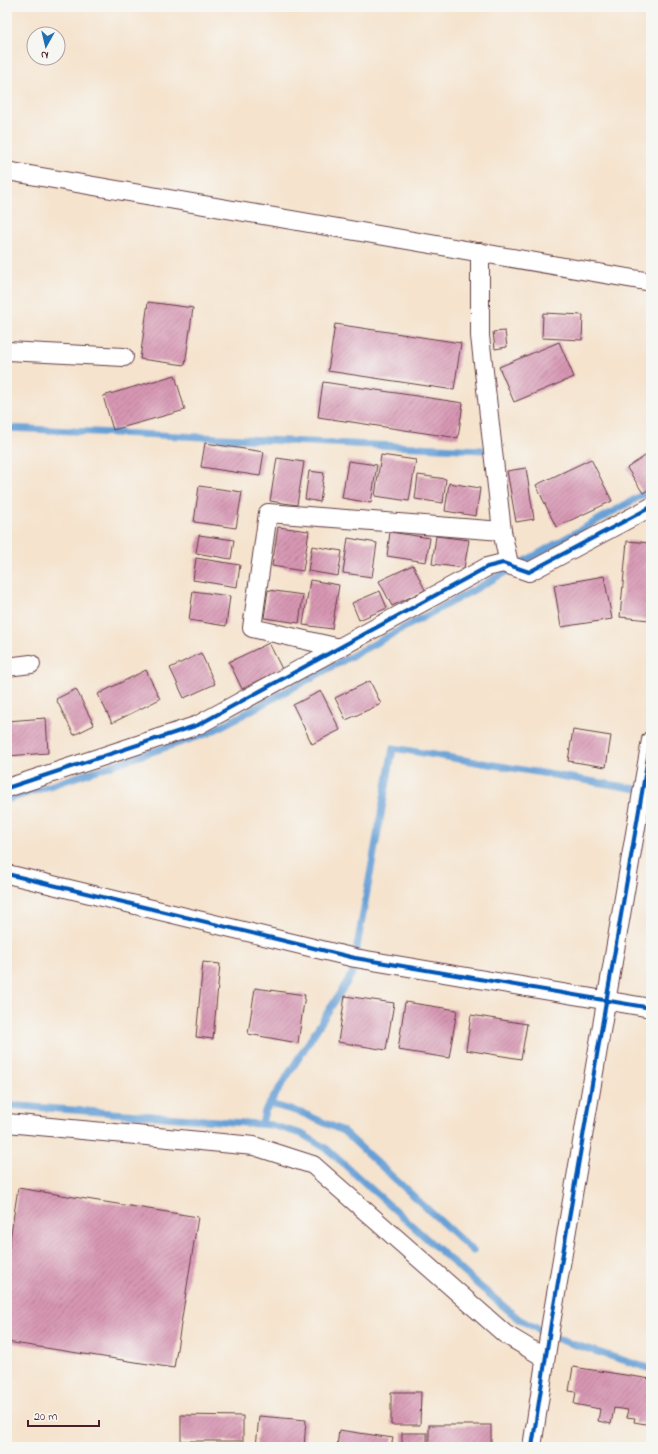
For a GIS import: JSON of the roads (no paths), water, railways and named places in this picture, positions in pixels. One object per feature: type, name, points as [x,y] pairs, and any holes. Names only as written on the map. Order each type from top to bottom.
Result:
[{"type":"street","points":[[7,171],[651,282]]},
{"type":"street","points":[[480,252],[480,336],[502,531],[509,564]]},
{"type":"street","points":[[7,351],[124,357]]},
{"type":"street","points":[[7,788],[198,726],[487,567],[503,563],[529,572],[651,507]]},
{"type":"street","points":[[340,648],[252,628],[268,513],[502,531]]},
{"type":"street","points":[[7,667],[31,664]]},
{"type":"street","points":[[532,1447],[545,1358],[606,1000],[648,773],[651,740]]},
{"type":"street","points":[[7,874],[355,958],[651,1008]]},
{"type":"street","points":[[7,1123],[254,1146],[313,1166],[505,1334],[545,1358]]},
{"type":"waterway","points":[[7,428],[482,450]]},
{"type":"waterway","points":[[7,800],[209,733],[474,590],[651,490]]},
{"type":"waterway","points":[[262,1124],[265,1111],[352,974],[393,748],[643,790]]},
{"type":"waterway","points":[[270,1104],[302,1113],[343,1131],[473,1251]]},
{"type":"waterway","points":[[7,1105],[271,1125],[302,1134],[327,1149],[476,1283],[520,1320],[563,1341],[651,1369]]}]
